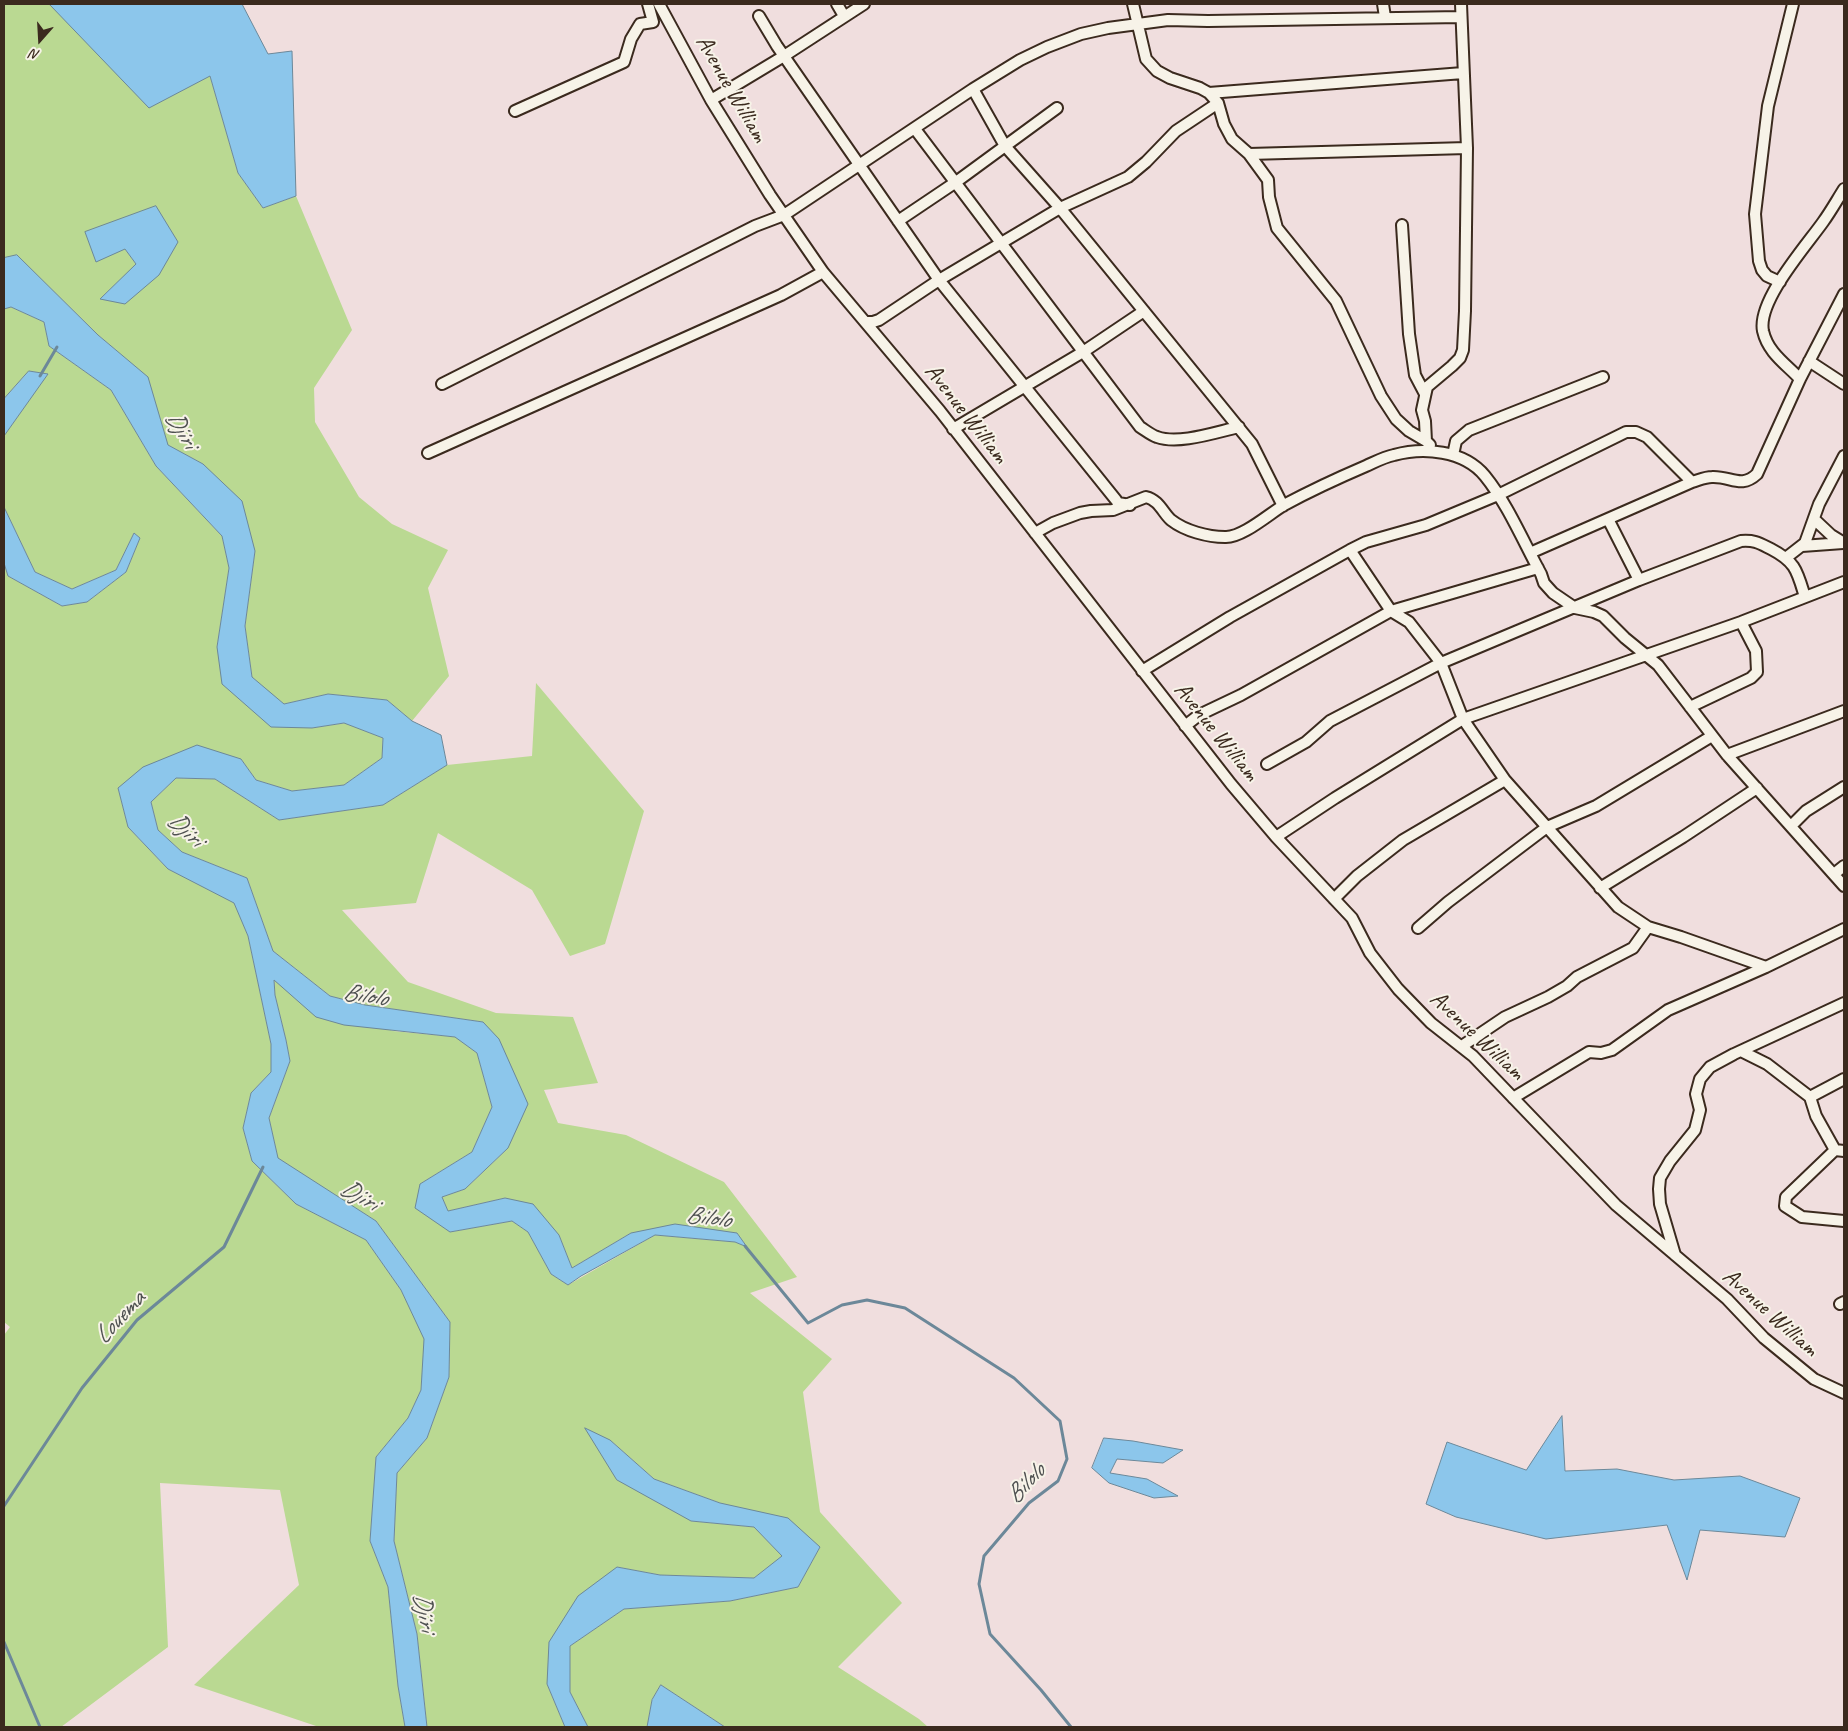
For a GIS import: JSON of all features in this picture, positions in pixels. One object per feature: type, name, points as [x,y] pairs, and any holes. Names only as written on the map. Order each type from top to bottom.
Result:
[{"type":"street","points":[[515,111],[624,62],[631,39],[640,24],[653,22],[648,4]]},
{"type":"street","name":"Avenue William","points":[[659,4],[711,100],[784,215],[823,272],[953,429],[1231,784],[1276,837],[1352,918],[1370,953],[1398,989],[1431,1022],[1462,1046],[1616,1205],[1727,1299],[1771,1344],[1814,1379],[1844,1393]]},
{"type":"street","points":[[837,4],[844,16]]},
{"type":"street","points":[[711,100],[784,56],[864,4]]},
{"type":"street","points":[[1133,4],[1146,59],[1152,67],[1170,78],[1209,93],[1218,103],[1224,124],[1232,139],[1249,154],[1268,180],[1269,197],[1277,228],[1336,301],[1381,396],[1396,419],[1409,431],[1426,441],[1435,452]]},
{"type":"street","points":[[1383,4],[1385,17]]},
{"type":"street","points":[[1426,441],[1425,421],[1422,410],[1427,386],[1460,358],[1463,350],[1467,148],[1460,4]]},
{"type":"street","points":[[1780,282],[1767,276],[1762,270],[1759,261],[1755,214],[1768,106],[1793,4]]},
{"type":"street","points":[[759,16],[784,56],[860,163],[939,280],[1118,503],[1130,505]]},
{"type":"street","points":[[442,384],[755,226],[784,215],[973,89],[1047,46],[1081,34],[1137,23],[1168,20],[1461,17]]},
{"type":"street","points":[[1209,93],[1463,73]]},
{"type":"street","points":[[973,89],[1004,146],[1060,208],[1252,444],[1283,506]]},
{"type":"street","points":[[866,322],[879,320],[939,280],[1060,208],[1128,177],[1146,162],[1176,131],[1218,103]]},
{"type":"street","points":[[898,220],[956,182],[1057,108]]},
{"type":"street","points":[[915,129],[1082,352],[1140,426],[1157,437],[1176,440],[1238,427]]},
{"type":"street","points":[[1249,154],[1467,148]]},
{"type":"street","points":[[1800,379],[1787,365],[1775,356],[1763,331],[1763,314],[1780,282],[1824,221],[1844,189]]},
{"type":"street","points":[[1402,225],[1410,343],[1415,376],[1425,394]]},
{"type":"street","points":[[428,453],[781,295],[823,272]]},
{"type":"street","points":[[1530,553],[1692,482],[1710,477],[1737,482],[1750,480],[1757,474],[1800,379],[1844,294]]},
{"type":"street","points":[[953,429],[1082,352],[1144,311]]},
{"type":"street","points":[[1810,361],[1844,384]]},
{"type":"street","points":[[1453,456],[1456,441],[1469,430],[1602,377]]},
{"type":"street","points":[[1142,671],[1230,617],[1366,542],[1426,525],[1498,495],[1626,432],[1636,432],[1647,437],[1692,482]]},
{"type":"street","points":[[1035,533],[1080,513],[1091,510],[1113,510],[1130,505],[1142,498],[1150,498],[1159,505],[1171,520],[1200,533],[1226,538],[1244,531],[1283,506],[1354,471],[1393,455],[1414,451],[1435,452],[1453,456],[1475,466],[1485,475],[1530,553],[1544,583],[1553,593],[1575,608],[1603,616],[1658,666],[1727,755],[1844,886]]},
{"type":"street","points":[[1787,557],[1806,543],[1819,504],[1844,456]]},
{"type":"street","points":[[1608,519],[1639,580]]},
{"type":"street","points":[[1814,519],[1831,535],[1844,543]]},
{"type":"street","points":[[1267,764],[1306,742],[1330,721],[1441,663],[1639,580],[1741,541],[1754,540],[1787,557],[1796,572],[1805,597]]},
{"type":"street","points":[[1802,546],[1844,543]]},
{"type":"street","points":[[1350,550],[1391,610],[1408,622],[1441,663],[1463,719],[1505,780],[1618,907],[1648,927],[1681,936],[1766,967]]},
{"type":"street","points":[[1185,726],[1199,715],[1240,695],[1391,610],[1538,568]]},
{"type":"street","points":[[1276,837],[1463,719],[1843,585]]},
{"type":"street","points":[[1690,706],[1751,678],[1757,672],[1756,651],[1741,622]]},
{"type":"street","points":[[1727,755],[1844,711]]},
{"type":"street","points":[[1418,928],[1448,902],[1547,827],[1596,806],[1712,736]]},
{"type":"street","points":[[1334,899],[1357,876],[1403,840],[1505,780]]},
{"type":"street","points":[[1791,826],[1806,811],[1844,787]]},
{"type":"street","points":[[1600,888],[1677,842],[1757,788]]},
{"type":"street","points":[[1834,874],[1844,866]]},
{"type":"street","points":[[1462,1046],[1505,1017],[1548,997],[1567,986],[1577,977],[1633,948],[1648,927]]},
{"type":"street","points":[[1514,1098],[1589,1052],[1601,1053],[1612,1050],[1668,1010],[1766,967],[1844,929]]},
{"type":"street","points":[[1675,1256],[1660,1204],[1660,1178],[1670,1161],[1695,1130],[1700,1110],[1696,1094],[1700,1079],[1710,1067],[1844,1003]]},
{"type":"street","points":[[1741,1051],[1767,1064],[1810,1097],[1816,1116],[1839,1150],[1786,1197],[1785,1206],[1802,1217],[1844,1221]]},
{"type":"street","points":[[1810,1097],[1844,1078]]},
{"type":"green space","points":[[4,4],[51,4],[210,76],[238,173],[263,208],[296,196],[352,330],[314,388],[315,422],[359,497],[392,524],[448,550],[428,588],[449,676],[412,721],[387,700],[328,694],[284,704],[252,677],[245,626],[255,551],[203,464],[167,445],[147,377],[98,335],[17,256],[4,258]],"holes":[[[125,249],[159,275],[100,299],[137,265]]]},
{"type":"green space","points":[[11,307],[44,322],[49,346],[111,390],[156,466],[222,536],[229,568],[217,647],[312,728],[345,723],[383,738],[382,758],[344,785],[292,791],[256,780],[241,759],[118,788],[128,827],[168,869],[234,902],[248,936],[271,1044],[271,1072],[251,1093],[243,1128],[252,1161],[296,1204],[366,1240],[401,1290],[425,1339],[421,1390],[408,1418],[376,1457],[370,1541],[388,1587],[398,1686],[405,1727],[319,1727],[194,1685],[299,1585],[280,1490],[160,1483],[168,1647],[61,1727],[4,1727],[4,1335],[10,1327],[4,1322],[4,563],[8,576],[62,606],[87,602],[126,572],[140,538],[134,533],[116,570],[72,589],[35,572],[4,507],[4,436],[47,374],[29,371],[4,399],[4,309]]},
{"type":"green space","points":[[536,683],[644,811],[605,944],[570,956],[532,890],[438,833],[416,903],[342,910],[408,982],[496,1013],[573,1017],[598,1083],[544,1090],[558,1123],[626,1135],[724,1182],[797,1277],[750,1293],[832,1359],[803,1392],[820,1512],[902,1603],[838,1667],[919,1719],[928,1727],[725,1727],[661,1685],[652,1700],[647,1727],[588,1727],[570,1692],[570,1646],[624,1609],[730,1601],[798,1587],[820,1547],[720,1503],[654,1479],[610,1440],[691,1521],[754,1527],[783,1556],[754,1578],[660,1575],[617,1567],[547,1684],[565,1727],[427,1727],[417,1634],[394,1541],[397,1473],[427,1438],[449,1377],[450,1322],[376,1221],[278,1159],[269,1118],[290,1061],[275,995],[274,979],[393,1031],[456,1037],[477,1053],[492,1107],[472,1152],[420,1184],[450,1232],[512,1221],[528,1232],[551,1274],[568,1285],[655,1235],[735,1242],[746,1246],[737,1233],[631,1233],[572,1268],[559,1235],[505,1198],[448,1211],[442,1197],[465,1189],[508,1148],[483,1022],[365,1005],[330,996],[273,951],[247,878],[182,852],[158,830],[151,802],[176,778],[215,779],[279,820],[383,805],[447,765],[532,756]]},
{"type":"water","points":[[51,4],[242,4],[268,54],[292,51],[296,196],[263,208],[238,173],[210,76],[149,108]]},
{"type":"water","points":[[156,206],[178,242],[159,275],[125,304],[100,299],[136,264],[125,249],[96,262],[85,232]]},
{"type":"water","points":[[17,255],[98,335],[148,377],[168,445],[203,464],[242,501],[255,551],[245,626],[252,677],[284,704],[328,694],[387,700],[412,721],[441,735],[447,765],[383,805],[279,820],[215,779],[176,778],[151,802],[158,830],[182,852],[247,878],[273,951],[330,996],[365,1005],[483,1022],[499,1039],[528,1104],[508,1148],[465,1189],[442,1197],[448,1211],[505,1198],[533,1204],[559,1235],[572,1268],[631,1233],[675,1224],[737,1233],[747,1247],[735,1242],[655,1235],[568,1285],[551,1274],[528,1232],[512,1221],[450,1232],[415,1208],[420,1184],[472,1152],[492,1107],[477,1053],[455,1037],[344,1025],[316,1017],[274,980],[275,995],[290,1061],[269,1118],[278,1158],[376,1221],[450,1322],[449,1377],[427,1438],[397,1473],[394,1541],[417,1634],[427,1727],[405,1727],[398,1686],[388,1587],[370,1541],[376,1457],[408,1418],[421,1390],[424,1339],[401,1290],[366,1240],[296,1204],[252,1161],[243,1128],[251,1093],[271,1072],[271,1044],[248,936],[234,903],[168,869],[128,827],[118,788],[143,767],[197,745],[241,759],[256,780],[292,791],[344,785],[382,758],[383,738],[344,723],[312,728],[271,727],[222,684],[217,647],[229,568],[222,536],[156,466],[111,390],[49,346],[44,322],[11,307],[4,309],[4,258]]},
{"type":"water","points":[[29,371],[48,374],[4,436],[4,399]]},
{"type":"water","points":[[4,507],[35,572],[72,589],[116,570],[134,533],[140,538],[126,572],[87,602],[62,606],[8,576],[4,563]]},
{"type":"water","points":[[1562,1416],[1565,1471],[1617,1469],[1674,1480],[1740,1476],[1800,1498],[1785,1537],[1700,1530],[1687,1580],[1667,1525],[1546,1539],[1456,1517],[1426,1504],[1447,1442],[1526,1470]]},
{"type":"water","points":[[585,1428],[610,1440],[654,1479],[720,1503],[788,1518],[820,1547],[798,1587],[730,1601],[624,1609],[570,1646],[570,1692],[588,1727],[565,1727],[547,1684],[549,1642],[578,1596],[617,1567],[660,1575],[754,1578],[782,1556],[754,1527],[691,1521],[617,1480]]},
{"type":"water","points":[[1104,1438],[1183,1450],[1163,1463],[1117,1459],[1110,1473],[1147,1479],[1178,1496],[1154,1498],[1109,1483],[1092,1468]]},
{"type":"water","points":[[661,1685],[725,1727],[647,1727],[652,1700]]},
{"type":"waterway","points":[[40,376],[57,347]]},
{"type":"waterway","name":"Louema","points":[[4,1506],[82,1388],[137,1320],[224,1247],[263,1167]]},
{"type":"waterway","name":"Bilolo","points":[[745,1246],[808,1323],[842,1305],[867,1300],[905,1308],[1014,1378],[1060,1421],[1067,1459],[1058,1481],[1029,1503],[984,1556],[979,1584],[990,1634],[1041,1690],[1071,1727]]},
{"type":"waterway","name":"Louema","points":[[4,1642],[40,1727]]},
{"type":"water label","name":"Djiri","points":[[181,430]]},
{"type":"water label","name":"Djiri","points":[[185,830]]},
{"type":"water label","name":"Djiri","points":[[359,1196]]},
{"type":"water label","name":"Djiri","points":[[424,1612]]}]
